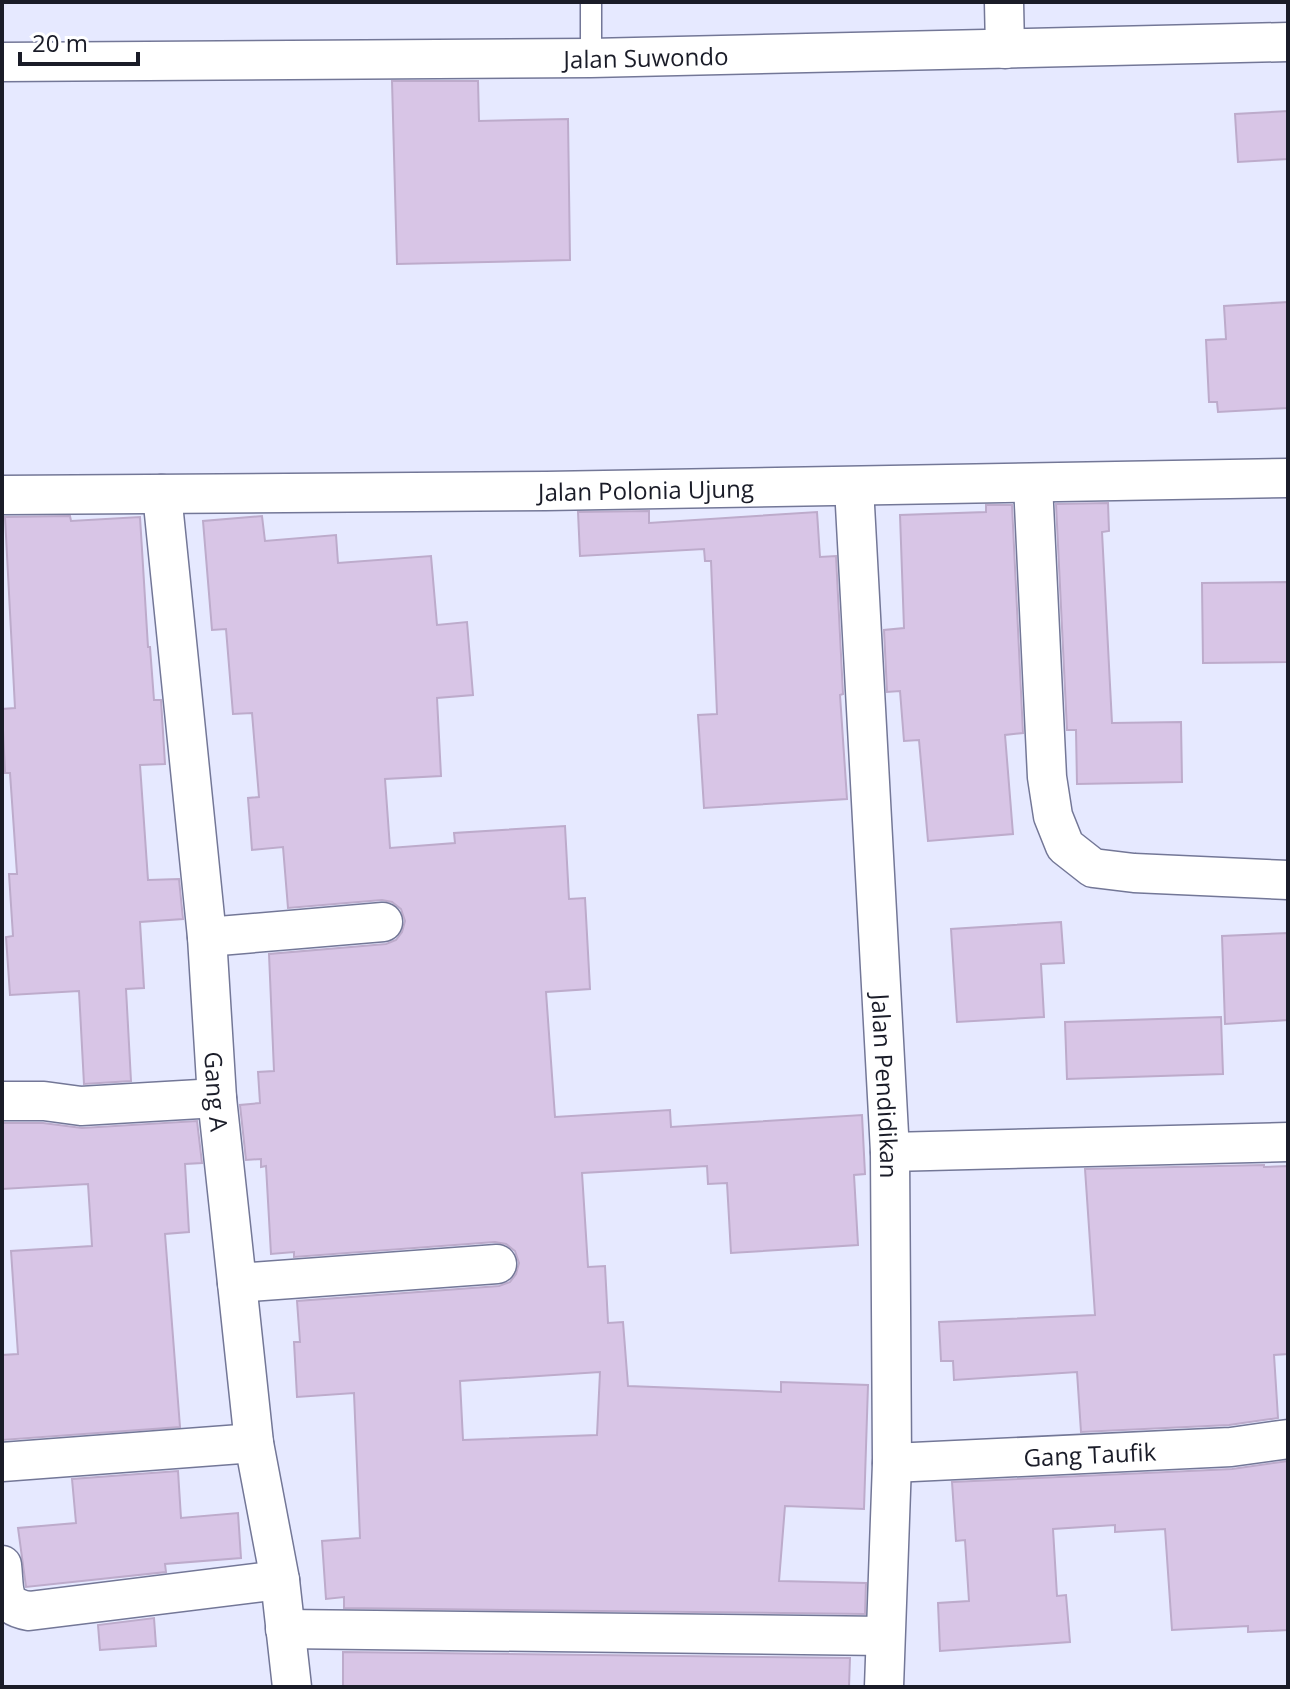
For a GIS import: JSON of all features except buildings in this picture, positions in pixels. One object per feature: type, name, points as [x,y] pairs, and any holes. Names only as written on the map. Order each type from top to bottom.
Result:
[{"type":"street","points":[[1004,2],[1005,49]]},
{"type":"street","name":"Jalan Suwondo","points":[[2,62],[591,58],[1288,42]]},
{"type":"street","name":"Jalan Polonia Ujung","points":[[2,495],[854,487],[1288,478]]},
{"type":"street","points":[[1033,484],[1047,777],[1053,816],[1065,846],[1093,868],[1134,873],[1288,880]]},
{"type":"street","name":"Jalan Pendidikan","points":[[854,487],[890,1152],[892,1463],[884,1687]]},
{"type":"street","name":"Gang A","points":[[162,494],[207,937],[217,1098],[254,1443],[280,1580],[292,1687]]},
{"type":"street","points":[[207,937],[383,922]]},
{"type":"street","points":[[2,1101],[44,1101],[81,1106],[217,1098]]},
{"type":"street","points":[[890,1152],[1288,1142]]},
{"type":"street","points":[[237,1283],[497,1264]]},
{"type":"street","name":"Gang Taufik","points":[[892,1463],[1231,1447],[1288,1439]]},
{"type":"street","points":[[2,1462],[254,1443]]},
{"type":"street","points":[[2,1565],[7,1602],[12,1608],[29,1611],[280,1580]]},
{"type":"street","points":[[285,1629],[885,1636]]},
{"type":"lane","points":[[591,2],[591,58]]}]
